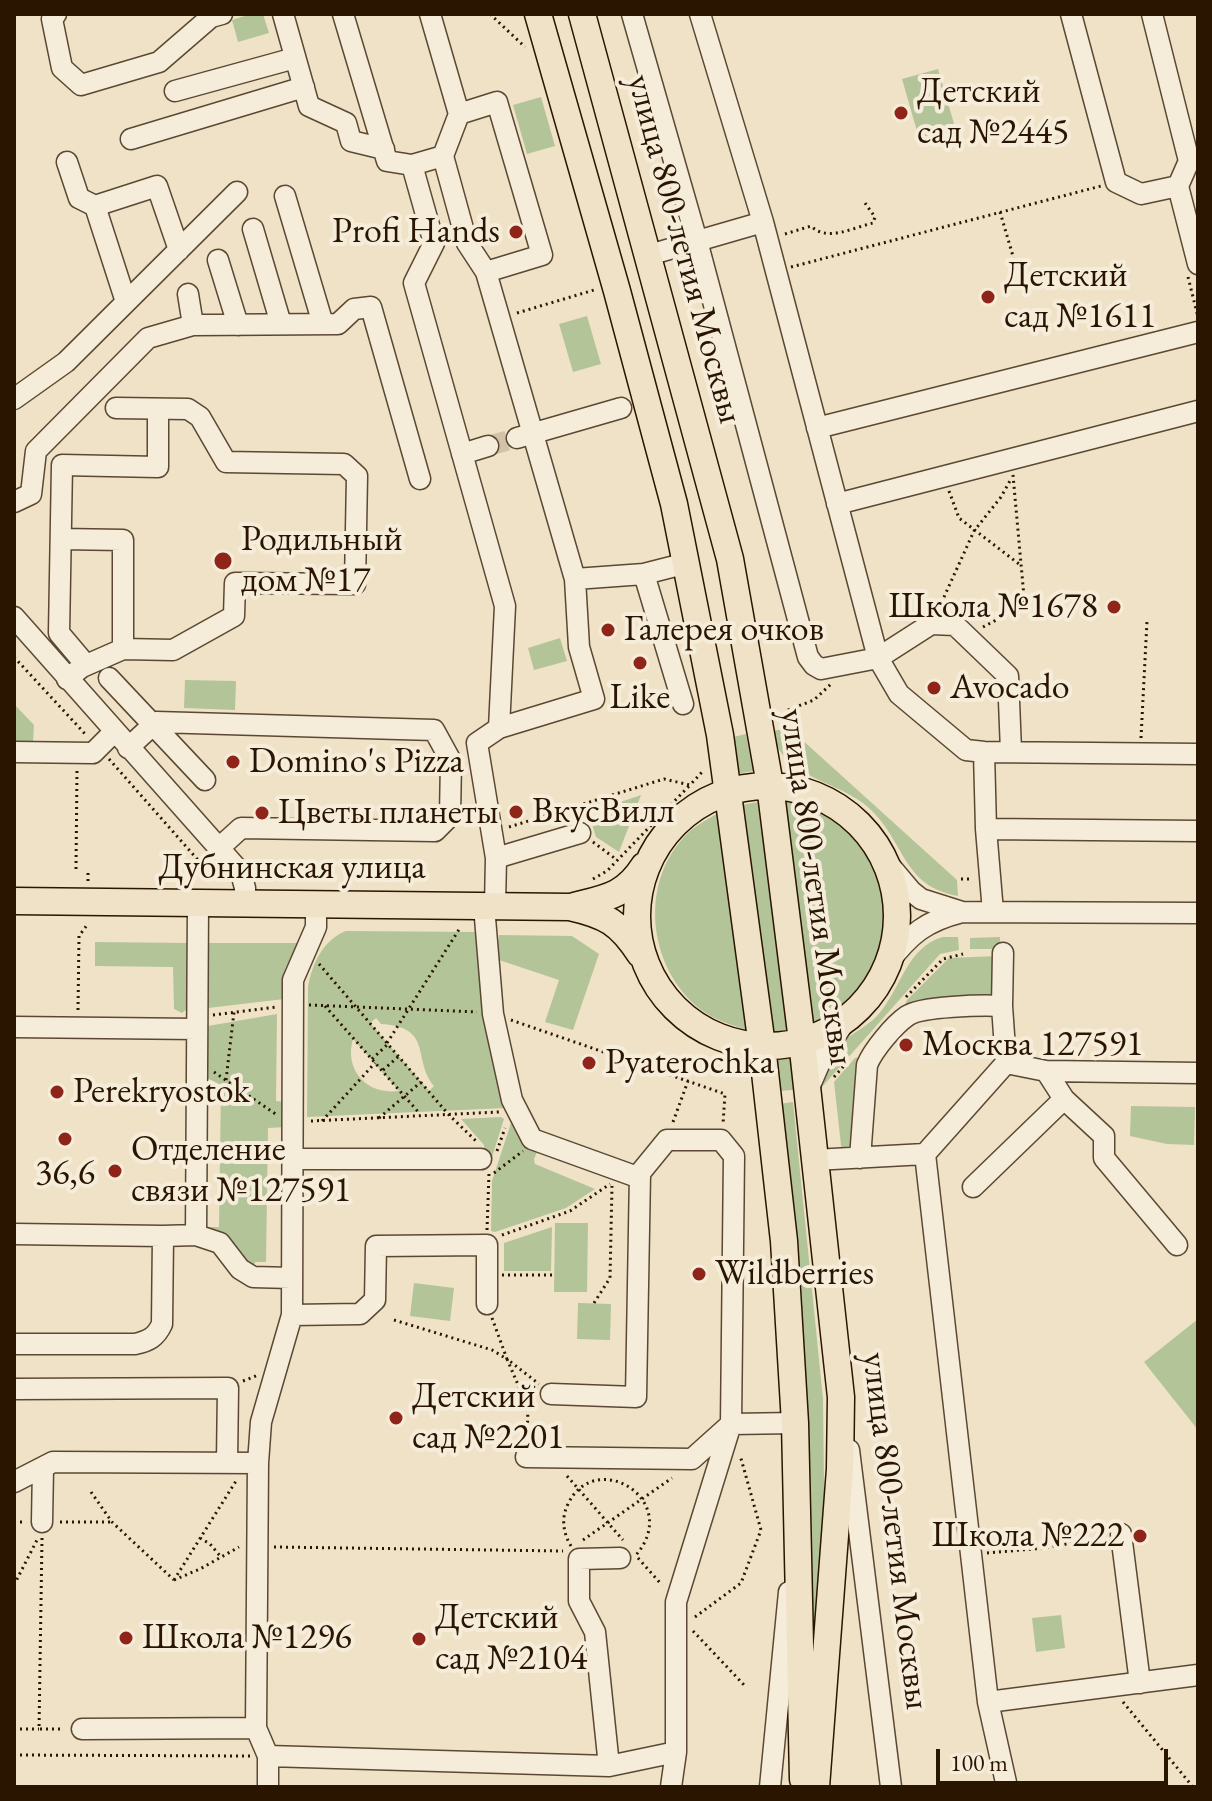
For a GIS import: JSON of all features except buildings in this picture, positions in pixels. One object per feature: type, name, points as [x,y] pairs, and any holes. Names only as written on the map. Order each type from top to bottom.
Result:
[{"type":"main road","name":"улица 800-летия Москвы","points":[[538,14],[621,304],[674,504],[715,709],[762,1046],[784,1241],[795,1423],[796,1522]]},
{"type":"main road","name":"улица 800-летия Москвы","points":[[582,14],[730,559],[770,785],[841,1397]]},
{"type":"main road","name":"Дубнинская улица","points":[[570,907],[607,898],[624,890],[635,880],[663,837],[681,817],[703,802],[727,791],[770,785],[806,791],[838,806],[865,830],[884,859],[891,876],[897,911],[888,963]]},
{"type":"main road","points":[[648,860],[640,885],[637,911],[639,940],[645,962],[668,1002],[695,1025],[727,1040],[762,1046],[802,1041],[830,1029],[846,1020],[870,994],[888,963]]},
{"type":"main road","name":"Дубнинская улица","points":[[14,901],[570,907],[601,915],[615,923],[628,935],[645,962]]},
{"type":"main road","points":[[816,1787],[840,1469],[841,1397]]},
{"type":"main road","points":[[796,1522],[803,1787]]},
{"type":"street","points":[[56,14],[52,19],[62,68],[81,85],[159,62],[211,17],[222,14]]},
{"type":"street","points":[[283,14],[309,106],[346,123],[351,141],[384,149]]},
{"type":"street","points":[[343,14],[387,161],[412,165],[443,156]]},
{"type":"street","points":[[430,14],[459,114],[443,156],[467,243],[486,272],[500,318],[525,436],[575,579],[579,647],[594,699],[499,728],[477,743],[496,858],[490,906],[493,1014],[511,1106],[532,1139],[640,1178]]},
{"type":"street","points":[[632,14],[697,241],[808,657],[821,669],[850,665],[878,658],[931,624],[955,625],[1008,676],[1011,751]]},
{"type":"street","points":[[700,14],[765,231],[878,658],[899,694],[966,750],[1198,754]]},
{"type":"street","points":[[1071,14],[1116,182],[1141,194],[1178,186]]},
{"type":"street","points":[[1152,14],[1189,161],[1178,186],[1198,264]]},
{"type":"street","points":[[175,91],[295,58]]},
{"type":"street","points":[[131,139],[304,87]]},
{"type":"street","points":[[459,114],[497,102],[542,255],[486,272]]},
{"type":"street","points":[[67,162],[79,198],[95,206],[157,186],[179,250]]},
{"type":"street","points":[[412,165],[434,243],[414,283],[505,606],[499,728]]},
{"type":"street","points":[[14,399],[66,362],[237,192]]},
{"type":"street","points":[[285,196],[323,324]]},
{"type":"street","points":[[95,206],[126,302]]},
{"type":"street","points":[[253,229],[281,324]]},
{"type":"street","points":[[649,255],[697,241],[765,231]]},
{"type":"street","points":[[218,260],[238,325]]},
{"type":"street","points":[[188,294],[193,325]]},
{"type":"street","points":[[14,502],[31,494],[36,451],[148,338],[193,325],[338,324],[354,309],[371,307],[420,479]]},
{"type":"street","points":[[817,428],[1198,332]]},
{"type":"street","points":[[67,679],[86,665],[123,649],[173,650],[234,616],[235,583],[355,584],[357,476],[344,464],[226,462],[200,417],[188,409],[116,408]]},
{"type":"street","points":[[525,436],[621,408]]},
{"type":"street","points":[[86,665],[59,633],[62,465],[158,467],[158,409]]},
{"type":"street","points":[[837,504],[944,476],[1013,467],[1198,411]]},
{"type":"street","points":[[462,454],[488,446]]},
{"type":"street","points":[[61,539],[123,540],[123,649]]},
{"type":"street","points":[[575,579],[644,574],[687,563]]},
{"type":"street","points":[[644,574],[683,704]]},
{"type":"street","points":[[14,617],[241,873],[245,904]]},
{"type":"street","points":[[109,678],[205,780]]},
{"type":"street","points":[[14,752],[93,753],[156,722],[434,730],[451,761],[450,816],[435,831],[241,828],[219,848]]},
{"type":"street","points":[[984,752],[993,912]]},
{"type":"street","points":[[986,829],[1198,831]]},
{"type":"street","points":[[496,858],[580,833]]},
{"type":"street","points":[[884,859],[921,899],[962,912]]},
{"type":"street","points":[[196,1235],[198,904]]},
{"type":"street","points":[[244,1462],[261,1422],[292,1315],[293,980],[316,927],[316,905]]},
{"type":"street","points":[[888,963],[900,947],[924,926],[938,918],[962,912],[1198,913]]},
{"type":"street","points":[[814,1160],[925,1154],[1006,1063],[1002,1006],[1003,953]]},
{"type":"street","points":[[860,1158],[867,1065],[879,1045],[908,1015],[981,1005],[1002,1006]]},
{"type":"street","points":[[807,1094],[819,1061],[846,1020]]},
{"type":"street","points":[[14,1027],[197,1023]]},
{"type":"street","points":[[1006,1063],[1046,1071],[1198,1073]]},
{"type":"street","points":[[1046,1071],[1064,1099],[1104,1136],[1104,1158],[1177,1245]]},
{"type":"street","points":[[973,1187],[1064,1099]]},
{"type":"street","points":[[546,1388],[636,1397],[640,1173],[667,1140],[721,1140],[734,1156],[731,1424],[676,1602],[676,1752],[671,1787]]},
{"type":"street","points":[[925,1154],[988,1702],[1007,1787]]},
{"type":"street","points":[[292,1159],[485,1167]]},
{"type":"street","points":[[14,1234],[196,1235],[220,1243],[240,1269],[253,1277],[291,1278]]},
{"type":"street","points":[[14,1344],[135,1344],[157,1335],[162,1324],[163,1236]]},
{"type":"street","points":[[292,1315],[360,1314],[375,1300],[376,1246],[487,1243],[487,1304]]},
{"type":"street","points":[[14,1389],[228,1378],[257,1547],[256,1728],[268,1756],[268,1787]]},
{"type":"street","name":"улица 800-летия Москвы","points":[[841,1397],[891,1787]]},
{"type":"street","points":[[526,1457],[692,1459],[731,1424],[795,1423]]},
{"type":"street","points":[[14,1482],[53,1462],[244,1462]]},
{"type":"street","points":[[42,1522],[43,1468]]},
{"type":"street","name":"улица 800-летия Москвы","points":[[770,1787],[796,1522]]},
{"type":"street","points":[[1121,1534],[1140,1683]]},
{"type":"street","points":[[609,1766],[595,1632],[579,1601],[579,1559],[628,1556]]},
{"type":"street","points":[[988,1702],[1198,1675]]},
{"type":"street","points":[[82,1729],[256,1728]]},
{"type":"street","points":[[268,1756],[609,1766],[676,1752]]},
{"type":"path","points":[[490,14],[535,56]]},
{"type":"path","points":[[774,271],[1116,182]]},
{"type":"path","points":[[765,231],[811,226],[819,234],[827,235],[873,223],[875,217],[865,203]]},
{"type":"path","points":[[1000,212],[1022,287],[1027,289]]},
{"type":"path","points":[[500,318],[602,288]]},
{"type":"path","points":[[931,624],[974,531],[1013,467]]},
{"type":"path","points":[[966,635],[1021,607],[1024,597],[1013,467]]},
{"type":"path","points":[[944,476],[959,518],[1021,565]]},
{"type":"path","points":[[1140,753],[1147,621]]},
{"type":"path","points":[[14,657],[197,859],[203,872]]},
{"type":"path","points":[[788,710],[814,700],[850,665]]},
{"type":"path","points":[[76,869],[77,753]]},
{"type":"path","points":[[592,880],[617,860],[706,766]]},
{"type":"path","points":[[492,832],[664,779],[690,785]]},
{"type":"path","points":[[580,833],[617,860]]},
{"type":"path","points":[[88,869],[88,884]]},
{"type":"path","points":[[78,986],[79,936],[87,925]]},
{"type":"path","points":[[322,1121],[388,1044],[460,928]]},
{"type":"path","points":[[311,955],[448,1114],[481,1146],[485,1167],[487,1243],[570,1211],[612,1182],[610,1278],[594,1303]]},
{"type":"path","points":[[197,1023],[234,1012],[292,1005],[493,1014],[725,1094],[721,1140]]},
{"type":"path","points":[[325,1006],[421,1116]]},
{"type":"path","points":[[226,1080],[234,1012]]},
{"type":"path","points":[[382,1071],[399,1056]]},
{"type":"path","points":[[197,1061],[281,1118],[292,1121],[421,1116],[511,1106]]},
{"type":"path","points":[[667,1140],[688,1081]]},
{"type":"path","points":[[379,1118],[421,1082]]},
{"type":"path","points":[[485,1167],[511,1106]]},
{"type":"path","points":[[485,1167],[517,1157],[532,1139]]},
{"type":"path","points":[[487,1275],[554,1275]]},
{"type":"path","points":[[487,1304],[507,1359],[546,1388]]},
{"type":"path","points":[[228,1378],[277,1367]]},
{"type":"path","points":[[523,1397],[546,1388]]},
{"type":"path","points":[[740,1454],[761,1530],[741,1583],[686,1624],[745,1686]]},
{"type":"path","points":[[583,1539],[678,1473],[692,1459]]},
{"type":"path","points":[[174,1580],[244,1462]]},
{"type":"path","points":[[174,1580],[239,1547],[567,1551],[571,1548],[563,1519],[570,1499],[579,1490],[607,1479],[626,1484],[642,1498],[649,1517],[643,1546],[628,1556]]},
{"type":"path","points":[[91,1492],[112,1522],[174,1580]]},
{"type":"path","points":[[14,1522],[112,1522]]},
{"type":"path","points":[[14,1585],[42,1529],[39,1729]]},
{"type":"path","points":[[971,1554],[1044,1548],[1121,1534]]},
{"type":"path","points":[[200,1538],[221,1557]]},
{"type":"path","points":[[1111,1687],[1193,1787]]},
{"type":"path","points":[[14,1729],[82,1729]]},
{"type":"path","points":[[14,1755],[268,1756]]},
{"type":"green space","points":[[263,14],[269,33],[238,42],[232,20]]},
{"type":"green space","points":[[938,69],[955,127],[919,138],[902,79]]},
{"type":"green space","points":[[541,97],[555,146],[527,154],[513,105]]},
{"type":"green space","points":[[587,316],[601,364],[573,372],[559,324]]},
{"type":"green space","points":[[560,638],[567,661],[534,670],[528,648]]},
{"type":"green space","points":[[185,680],[236,681],[235,710],[184,708]]},
{"type":"green space","points":[[14,704],[34,725],[33,741],[14,741]]},
{"type":"green space","points":[[789,728],[957,880],[958,896],[940,891],[915,873],[882,822],[858,799],[813,777],[787,759],[772,731]]},
{"type":"green space","points":[[746,734],[753,771],[736,774],[729,738]]},
{"type":"green space","points":[[641,795],[619,852],[596,837],[591,821],[605,816],[603,808]]},
{"type":"green space","points":[[758,802],[787,1030],[770,1032],[741,805]]},
{"type":"green space","points":[[785,802],[827,815],[858,838],[878,868],[887,902],[885,938],[872,973],[847,1003],[811,1026]]},
{"type":"green space","points":[[720,812],[751,1031],[711,1016],[682,991],[660,947],[656,923],[656,898],[662,874],[673,852],[689,832]]},
{"type":"green space","points":[[346,931],[481,932],[508,1103],[505,1108],[307,1117],[308,987],[320,954]],"holes":[[[376,1018],[381,1024],[409,1031],[415,1038],[434,1086],[429,1091],[370,1023]],[[353,1039],[399,1091],[376,1089],[360,1078],[352,1060]]]},
{"type":"green space","points":[[499,935],[572,936],[599,954],[573,1030],[545,1022],[559,980],[496,959]]},
{"type":"green space","points":[[943,937],[958,937],[959,950],[940,954],[822,1087],[827,1066],[838,1047],[877,1016],[912,959],[931,942]]},
{"type":"green space","points":[[1000,937],[1000,949],[970,949],[970,938]]},
{"type":"green space","points":[[95,942],[190,943],[188,1008],[182,1013],[174,1009],[173,967],[95,966]]},
{"type":"green space","points":[[208,943],[298,943],[285,969],[284,999],[208,1008]]},
{"type":"green space","points":[[997,956],[996,999],[905,1005],[949,958]]},
{"type":"green space","points":[[277,1014],[276,1101],[285,1102],[285,1127],[268,1128],[266,1262],[255,1262],[254,1269],[205,1227],[219,1227],[221,1085],[207,1078],[208,1026]]},
{"type":"green space","points":[[861,1057],[853,1154],[842,1154],[834,1082],[855,1058]]},
{"type":"green space","points":[[790,1058],[793,1090],[778,1091],[775,1059]]},
{"type":"green space","points":[[793,1102],[823,1399],[825,1561],[815,1699],[779,1104]]},
{"type":"green space","points":[[1131,1106],[1195,1107],[1194,1145],[1167,1144],[1130,1136]]},
{"type":"green space","points":[[513,1117],[529,1147],[537,1152],[535,1164],[595,1189],[566,1208],[495,1232],[491,1231],[492,1181]]},
{"type":"green space","points":[[461,1119],[504,1119],[492,1157],[485,1157],[484,1145]]},
{"type":"green space","points":[[555,1223],[588,1223],[587,1292],[554,1292]]},
{"type":"green space","points":[[552,1227],[551,1271],[504,1271],[504,1243]]},
{"type":"green space","points":[[414,1283],[454,1288],[450,1321],[410,1316]]},
{"type":"green space","points":[[578,1303],[611,1304],[610,1340],[577,1339]]},
{"type":"green space","points":[[1198,1319],[1198,1430],[1144,1362]]},
{"type":"green space","points":[[1061,1615],[1065,1648],[1036,1652],[1032,1618]]},
{"type":"tunnel","points":[[488,446],[517,438]]},
{"type":"place","name":"Детский сад №2445","points":[[901,113]]},
{"type":"place","name":"Profi Hands","points":[[516,232]]},
{"type":"place","name":"Детский сад №1611","points":[[988,297]]},
{"type":"place","name":"Родильный дом №17","points":[[223,561]]},
{"type":"place","name":"Школа №1678","points":[[1114,607]]},
{"type":"place","name":"Галерея очков","points":[[608,630]]},
{"type":"place","name":"Like","points":[[640,663]]},
{"type":"place","name":"Avocado","points":[[934,688]]},
{"type":"place","name":"Domino's Pizza","points":[[233,762]]},
{"type":"place","name":"ВкусВилл","points":[[516,812]]},
{"type":"place","name":"Цветы планеты","points":[[262,813]]},
{"type":"place","name":"Москва 127591","points":[[906,1045]]},
{"type":"place","name":"Pyaterochka","points":[[589,1063]]},
{"type":"place","name":"Perekryostok","points":[[57,1092]]},
{"type":"place","name":"36,6","points":[[65,1139]]},
{"type":"place","name":"Отделение связи №127591","points":[[115,1171]]},
{"type":"place","name":"Wildberries","points":[[699,1274]]},
{"type":"place","name":"Детский сад №2201","points":[[396,1418]]},
{"type":"place","name":"Школа №222","points":[[1140,1536]]},
{"type":"place","name":"Школа №1296","points":[[126,1638]]},
{"type":"place","name":"Детский сад №2104","points":[[419,1639]]}]
